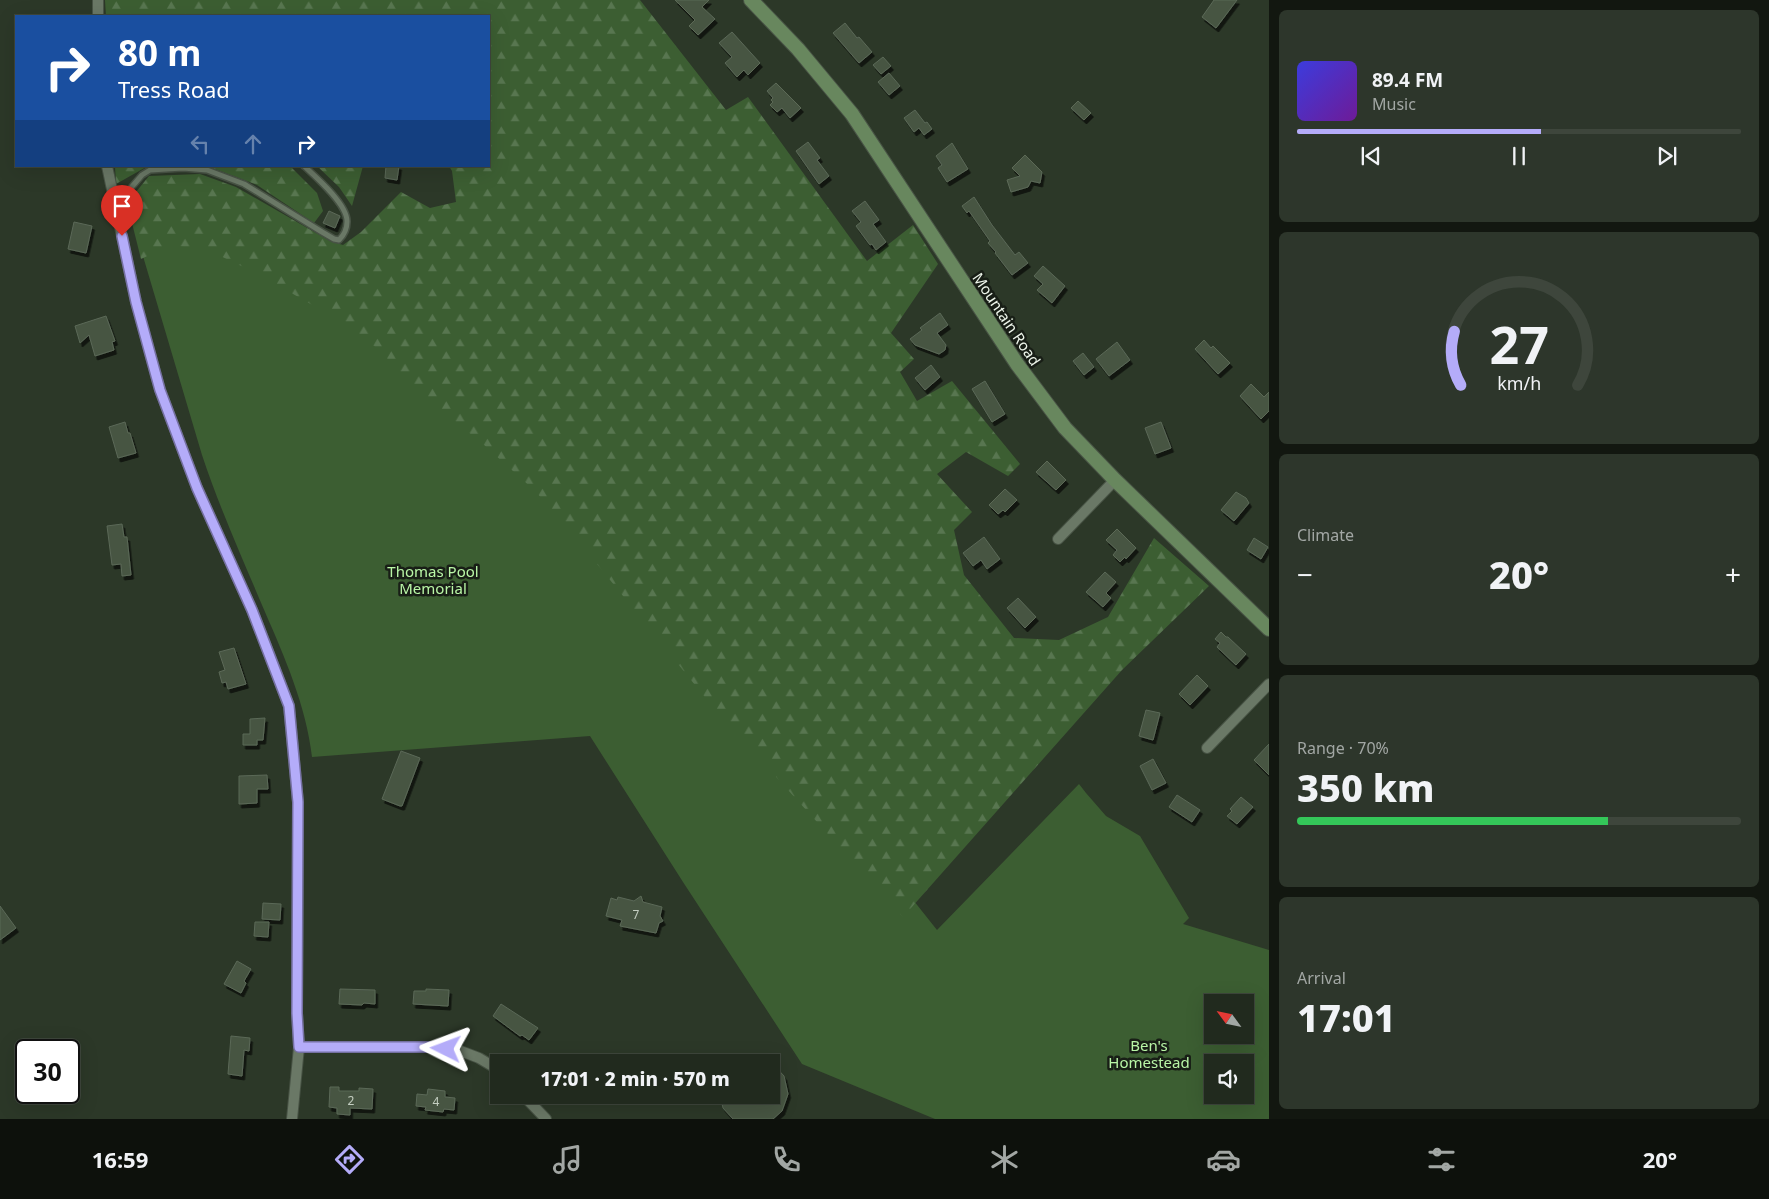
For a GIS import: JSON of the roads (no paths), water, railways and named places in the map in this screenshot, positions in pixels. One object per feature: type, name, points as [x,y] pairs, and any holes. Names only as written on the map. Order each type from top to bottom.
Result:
[{"type":"main road","name":"Mountain Road","points":[[751,0],[798,49],[839,97],[872,143],[1031,384],[1065,428],[1115,480],[1269,629]]},
{"type":"street","points":[[98,0],[98,15]]},
{"type":"street","points":[[107,167],[136,302],[160,390],[197,488],[252,610],[289,706],[298,802],[297,1013],[299,1047],[292,1119]]},
{"type":"street","points":[[1058,539],[1115,480]]},
{"type":"street","points":[[1207,748],[1269,684]]},
{"type":"street","points":[[299,1047],[434,1047],[465,1053],[490,1065]]},
{"type":"street","points":[[532,1104],[546,1119]]},
{"type":"lane","points":[[115,203],[123,197],[142,175],[150,170],[183,168],[207,170],[244,184],[322,232],[339,240],[344,234],[348,221],[346,212],[325,186],[305,167]]},
{"type":"park label","name":"Thomas Pool Memorial","points":[[433,580]]},
{"type":"park label","name":"Ben's Homestead","points":[[1149,1054]]}]
